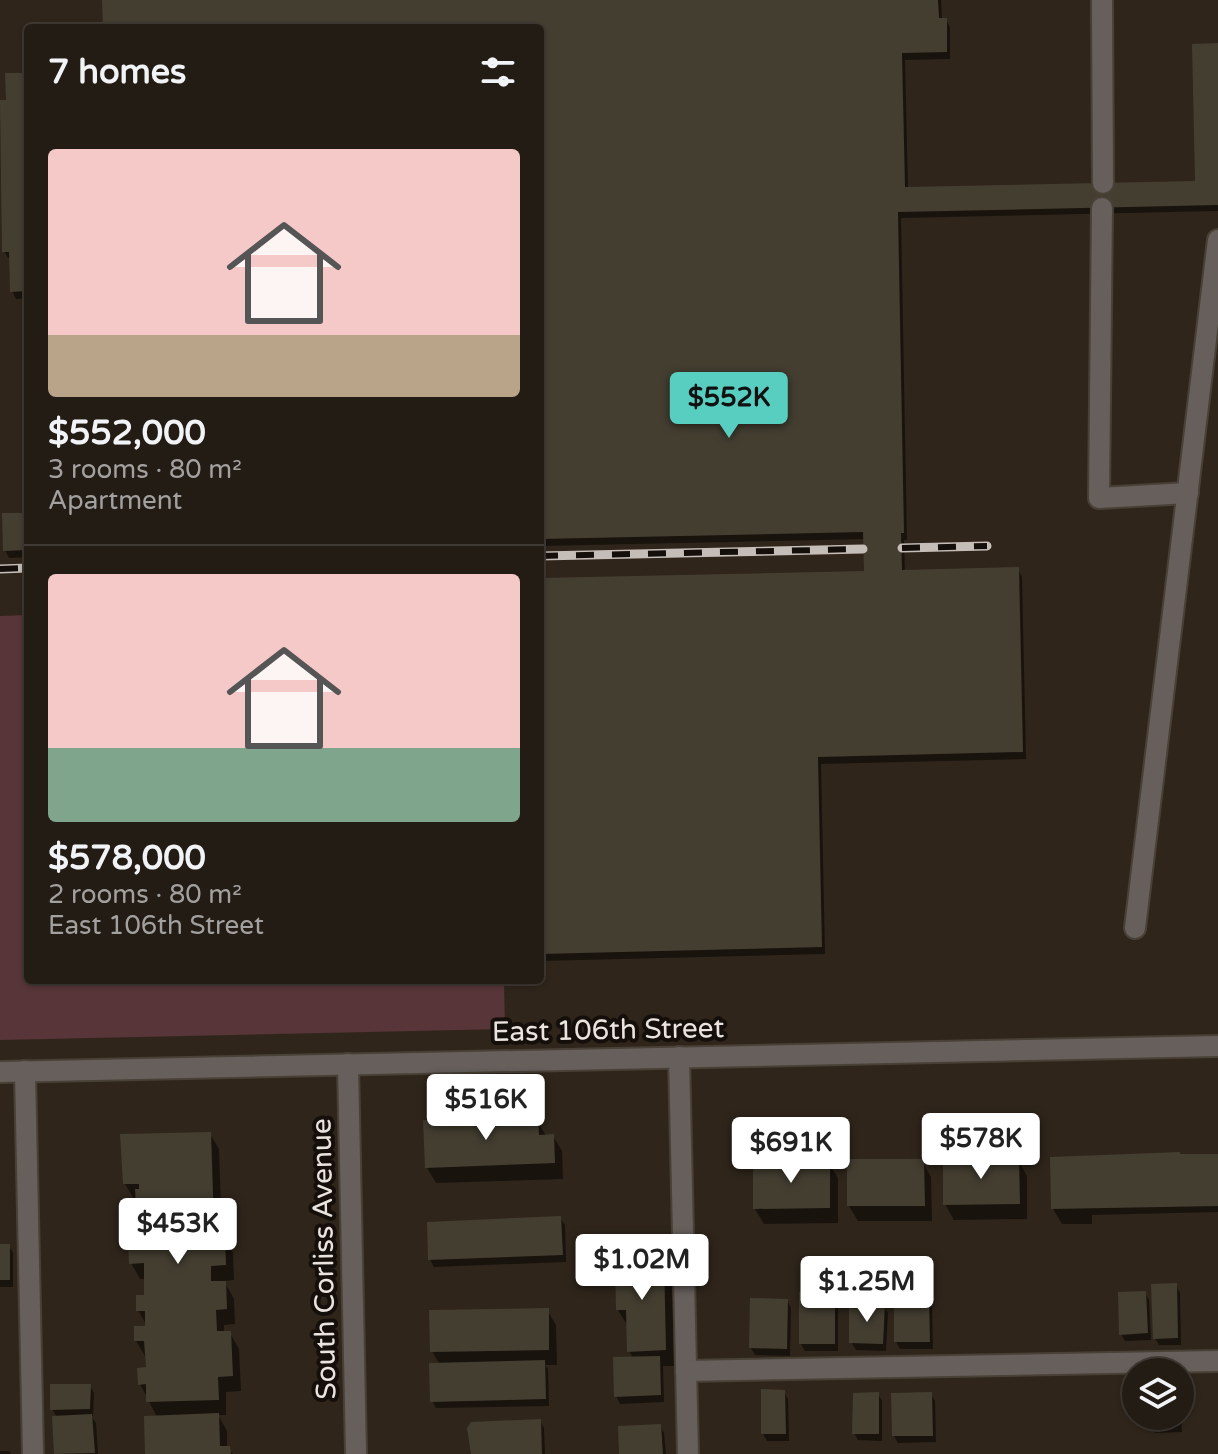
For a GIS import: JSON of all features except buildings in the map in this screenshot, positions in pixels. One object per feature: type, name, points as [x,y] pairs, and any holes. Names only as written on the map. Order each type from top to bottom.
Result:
[{"type":"street","points":[[1102,0],[1103,183]]},
{"type":"street","points":[[1102,208],[1099,498],[1188,493]]},
{"type":"street","points":[[1135,928],[1188,493],[1212,352],[1218,240]]},
{"type":"street","name":"East 106th Street","points":[[0,1072],[1218,1046]]},
{"type":"street","points":[[679,1057],[688,1454]]},
{"type":"street","name":"South Corliss Avenue","points":[[348,1064],[356,1454]]},
{"type":"street","points":[[25,1071],[33,1454]]},
{"type":"street","points":[[686,1371],[1218,1361]]},
{"type":"shaded area","points":[[24,615],[24,984],[504,984],[505,1029],[0,1040],[0,616]]},
{"type":"railway","points":[[902,548],[987,546]]},
{"type":"railway","points":[[544,556],[863,549]]},
{"type":"railway","points":[[0,569],[24,568]]}]
